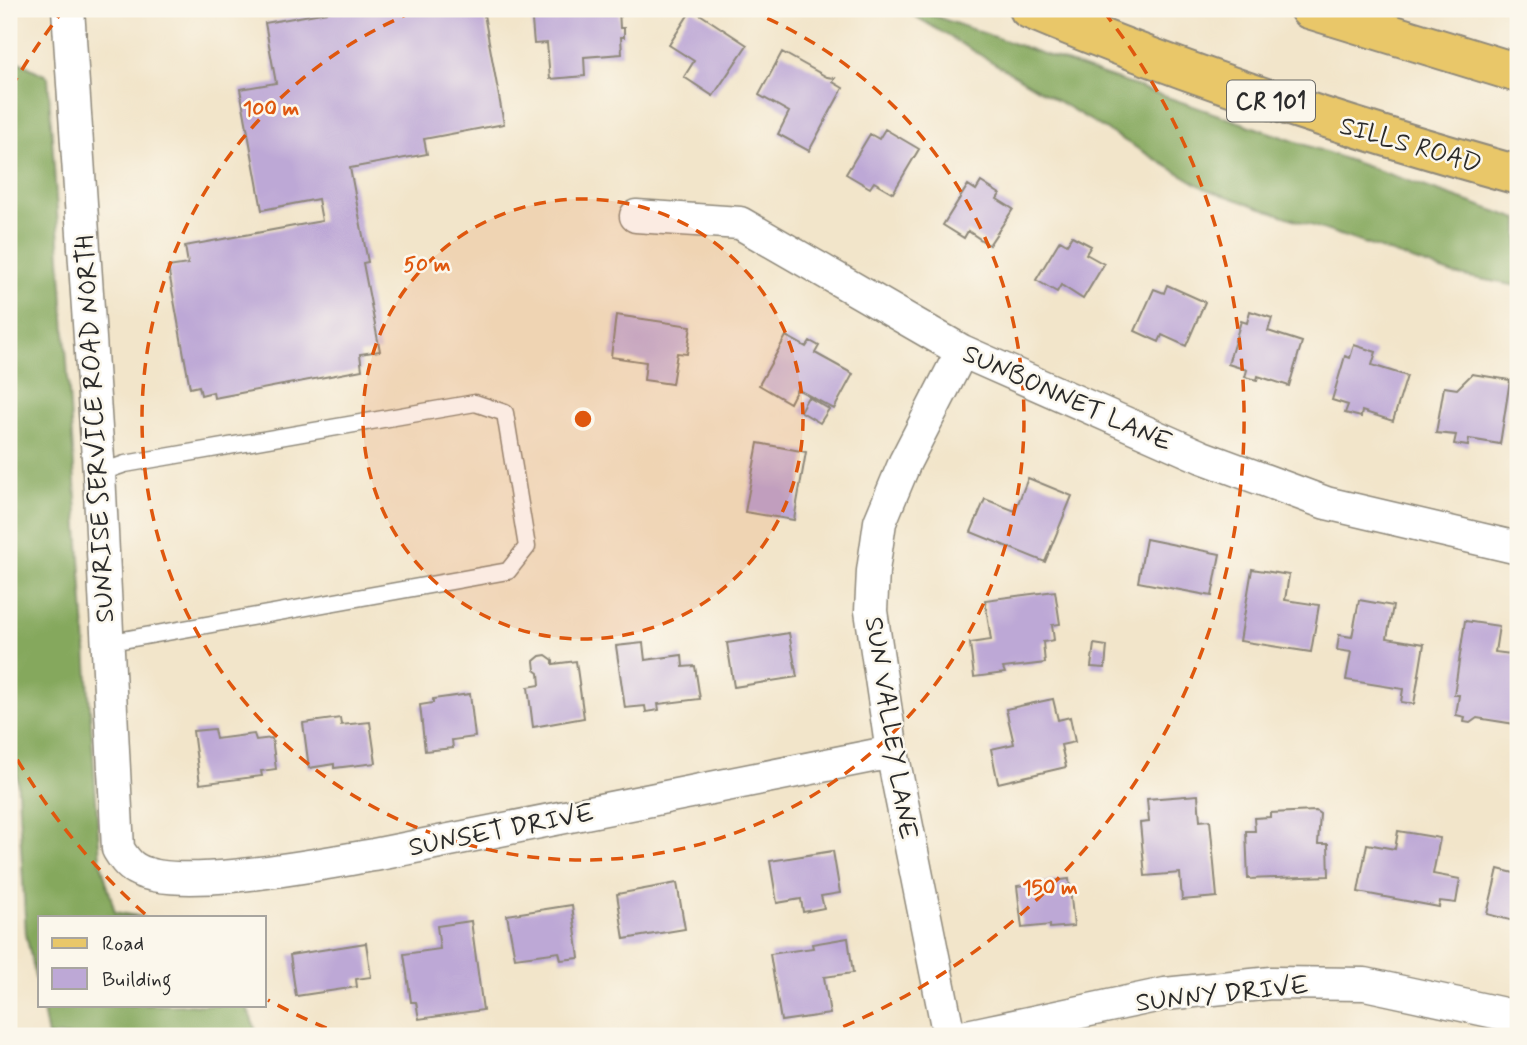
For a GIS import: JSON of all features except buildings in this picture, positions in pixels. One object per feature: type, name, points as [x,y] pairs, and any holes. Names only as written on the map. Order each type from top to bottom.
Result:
[{"type":"main road","name":"SILLS ROAD","points":[[1029,9],[1237,90],[1388,139],[1518,175]]},
{"type":"main road","points":[[1309,9],[1518,73]]},
{"type":"street","name":"SUNRISE SERVICE ROAD NORTH","points":[[68,9],[99,473],[118,849]]},
{"type":"street","name":"SUNBONNET LANE","points":[[636,216],[740,223],[962,351],[1202,457],[1326,503],[1518,548]]},
{"type":"street","name":"SUN VALLEY LANE","points":[[949,1036],[892,752],[871,611],[880,522],[905,462],[962,351]]},
{"type":"street","name":"SUNSET DRIVE","points":[[118,849],[136,870],[167,878],[239,874],[374,855],[892,752]]},
{"type":"street","name":"SUNNY DRIVE","points":[[967,1036],[1165,994],[1271,983],[1365,984],[1518,1017]]},
{"type":"lane","points":[[99,473],[125,464],[475,403],[505,413],[527,547],[508,571],[106,643]]},
{"type":"green space","points":[[903,9],[914,9],[1518,219],[1518,286],[1453,274],[1206,189]]},
{"type":"green space","points":[[17,61],[48,77],[100,859],[115,912],[137,916],[38,916],[38,990],[26,934],[16,756],[9,739],[9,69]]},
{"type":"green space","points":[[42,1006],[246,1006],[258,1036],[48,1036]]}]
